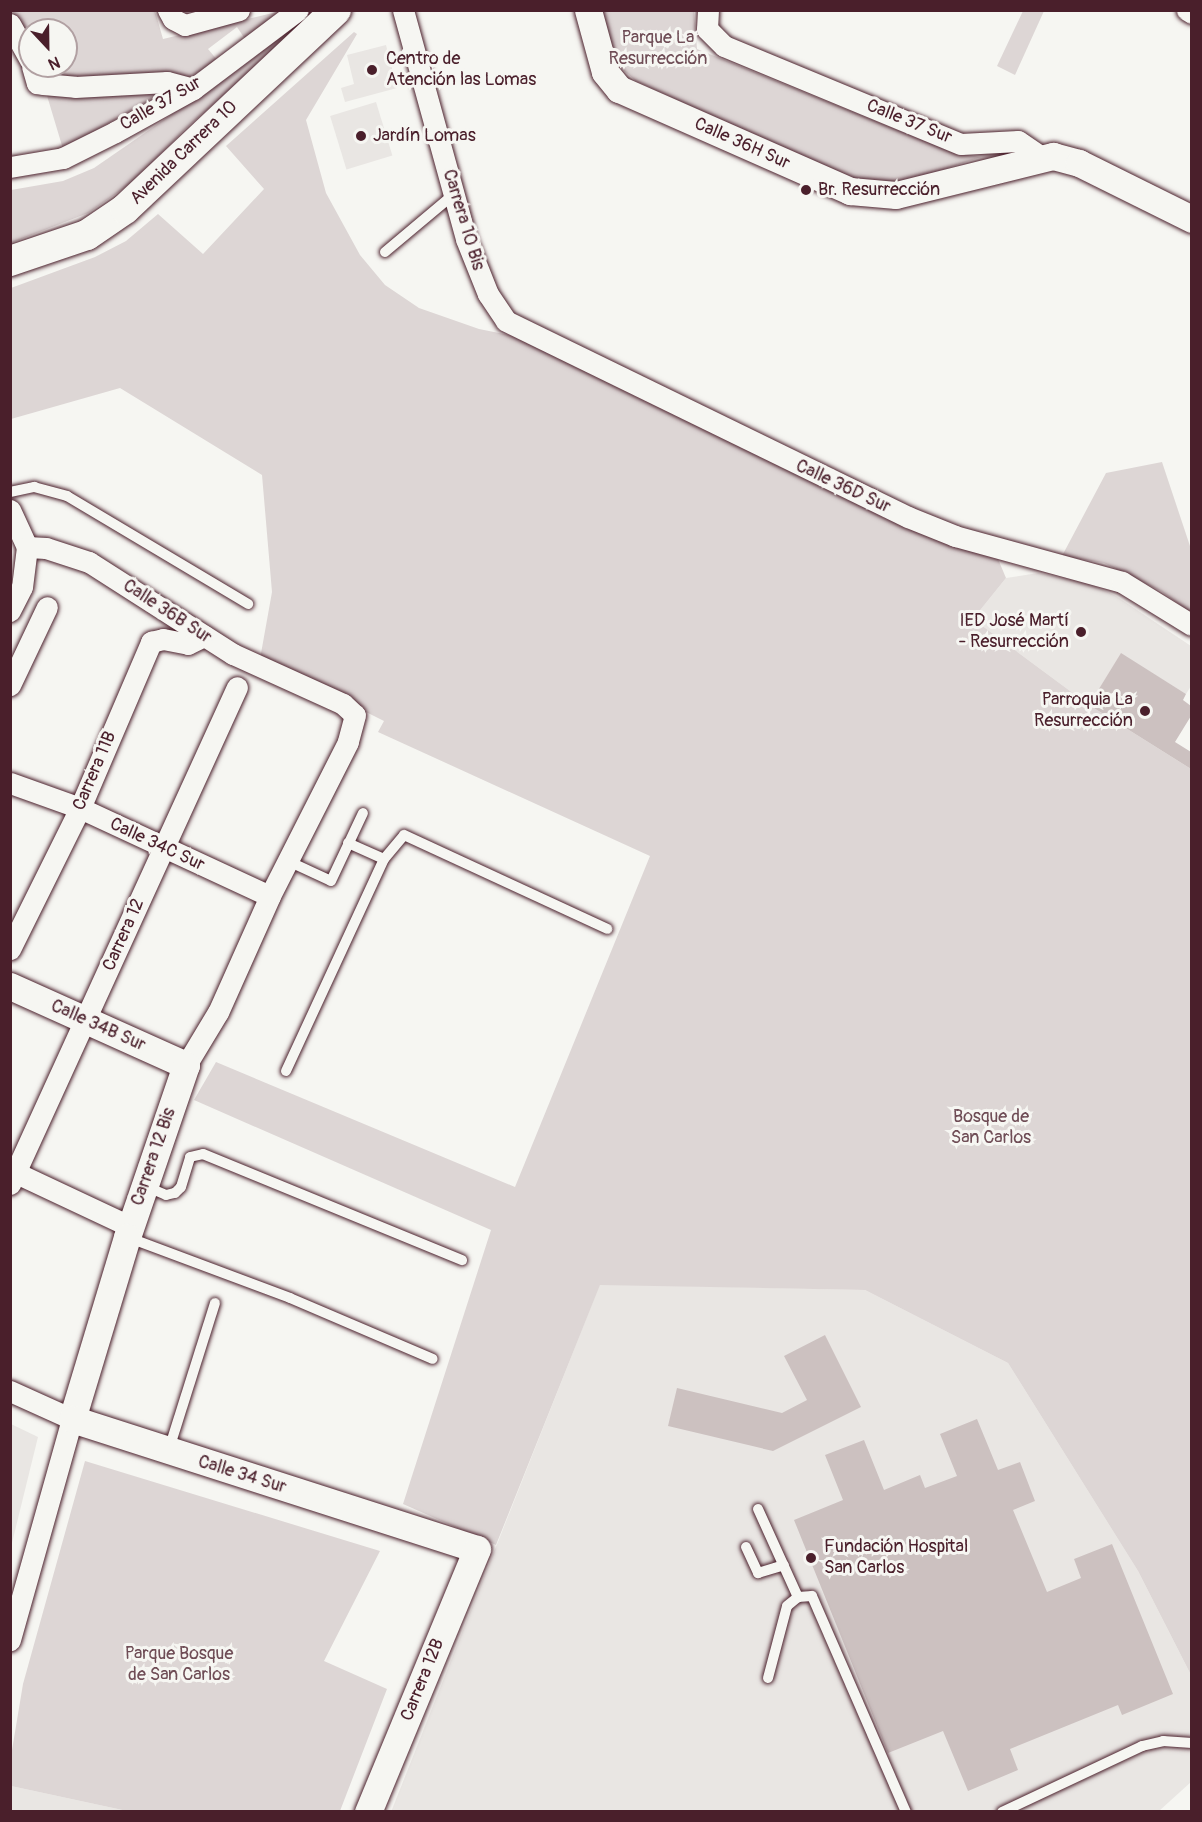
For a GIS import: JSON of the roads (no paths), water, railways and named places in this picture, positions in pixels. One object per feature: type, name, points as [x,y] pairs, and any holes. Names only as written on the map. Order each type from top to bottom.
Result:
[{"type":"main road","name":"Avenida Carrera 10","points":[[10,261],[87,235],[125,209],[336,10]]},
{"type":"street","points":[[174,17],[191,25],[239,10]]},
{"type":"street","name":"Calle 37 Sur","points":[[10,167],[63,158],[193,89],[298,10]]},
{"type":"street","name":"Carrera 10 Bis","points":[[403,10],[478,273],[506,321]]},
{"type":"street","name":"Calle 36H Sur","points":[[588,10],[601,62],[612,83],[850,191],[875,196],[896,195],[1040,156]]},
{"type":"street","points":[[1187,10],[1191,13]]},
{"type":"street","name":"Calle 37 Sur","points":[[707,16],[710,37],[724,46],[961,144],[1018,141],[1040,156],[1079,163],[1191,219]]},
{"type":"street","points":[[10,24],[18,38]]},
{"type":"street","points":[[44,78],[75,87],[167,82],[193,89]]},
{"type":"street","name":"Calle 36D Sur","points":[[506,321],[908,517],[956,536],[1122,582],[1191,625]]},
{"type":"street","points":[[10,510],[27,547],[22,587],[10,611]]},
{"type":"street","name":"Calle 36B Sur","points":[[27,547],[46,548],[89,562],[249,663],[343,704]]},
{"type":"street","points":[[10,685],[47,607]]},
{"type":"street","name":"Carrera 11B","points":[[10,949],[80,808],[151,642],[163,639],[188,644],[204,636]]},
{"type":"street","name":"Carrera 12","points":[[12,1176],[237,687]]},
{"type":"street","name":"Carrera 12 Bis","points":[[10,1640],[72,1419],[129,1232],[186,1065],[218,1012],[270,896],[348,742],[354,715],[343,704]]},
{"type":"street","name":"Calle 34C Sur","points":[[10,783],[80,808],[270,896]]},
{"type":"street","name":"Calle 34B Sur","points":[[10,986],[186,1065]]},
{"type":"street","points":[[12,1176],[129,1232]]},
{"type":"street","name":"Calle 34 Sur","points":[[10,1391],[72,1419],[167,1452],[477,1549]]},
{"type":"street","name":"Carrera 12B","points":[[369,1812],[477,1549]]},
{"type":"lane","points":[[385,252],[454,194]]},
{"type":"lane","points":[[10,492],[34,487],[67,496],[248,604]]},
{"type":"lane","points":[[288,861],[331,881],[363,813]]},
{"type":"lane","points":[[286,1071],[384,859],[398,839],[410,835],[607,929]]},
{"type":"lane","points":[[348,843],[384,859]]},
{"type":"lane","points":[[144,1186],[166,1195],[175,1192],[181,1187],[190,1157],[203,1154],[462,1260]]},
{"type":"lane","points":[[129,1232],[433,1359]]},
{"type":"lane","points":[[167,1452],[216,1304]]},
{"type":"lane","points":[[759,1509],[798,1597]]},
{"type":"lane","points":[[746,1547],[758,1573],[784,1565]]},
{"type":"lane","points":[[768,1678],[784,1613],[798,1597],[812,1596],[817,1602],[906,1812]]},
{"type":"lane","points":[[1002,1812],[1142,1746],[1163,1741],[1191,1743]]},
{"type":"place","name":"Centro de Atención las Lomas","points":[[372,70]]},
{"type":"place","name":"Jardín Lomas","points":[[361,136]]},
{"type":"place","name":"Br. Resurrección","points":[[806,190]]},
{"type":"place","name":"IED José Martí - Resurrección","points":[[1081,632]]},
{"type":"place","name":"Parroquia La Resurrección","points":[[1145,711]]},
{"type":"place","name":"Fundación Hospital San Carlos","points":[[811,1558]]},
{"type":"park label","name":"Parque La Resurrección","points":[[658,49]]},
{"type":"park label","name":"Bosque de San Carlos","points":[[991,1128]]},
{"type":"park label","name":"Parque Bosque de San Carlos","points":[[179,1665]]}]
